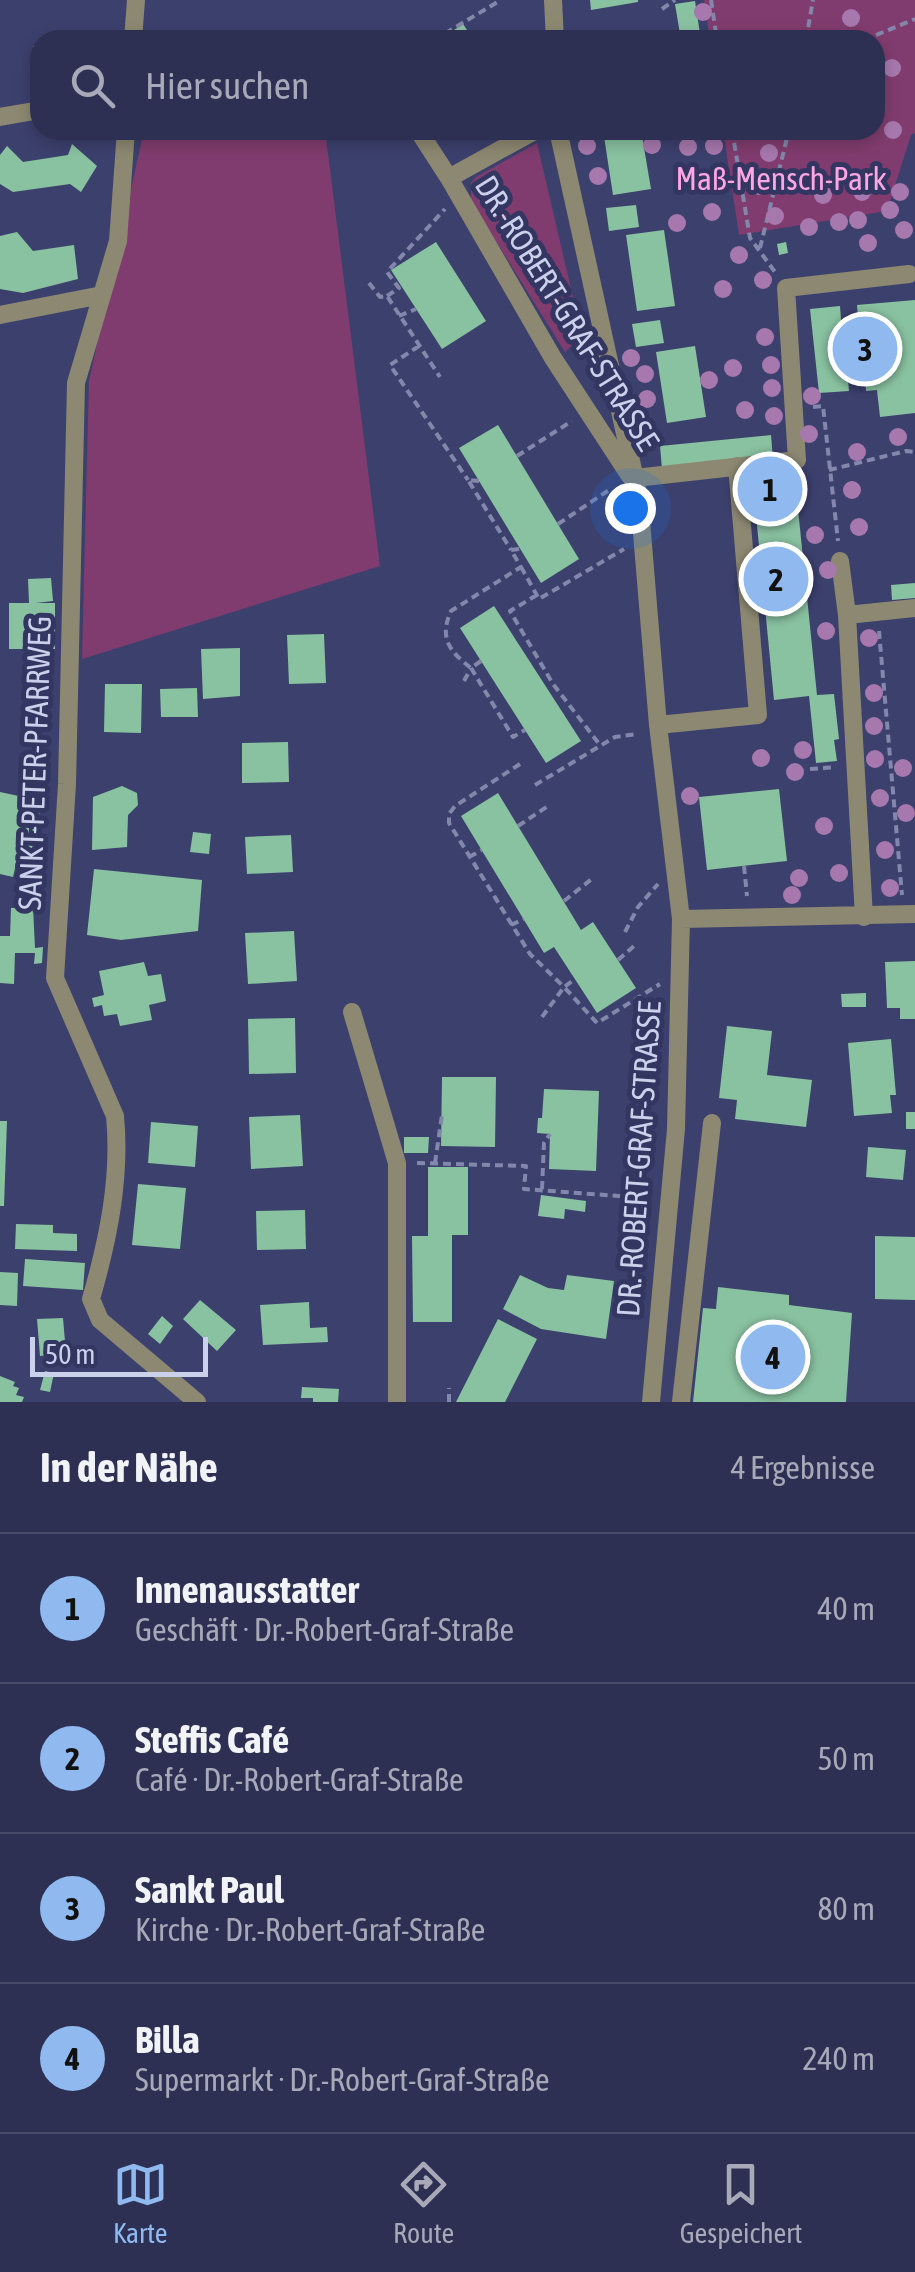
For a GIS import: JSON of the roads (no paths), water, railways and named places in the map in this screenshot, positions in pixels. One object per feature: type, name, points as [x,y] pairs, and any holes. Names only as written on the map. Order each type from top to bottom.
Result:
[{"type":"street","points":[[134,30],[136,0]]},
{"type":"street","points":[[554,0],[555,30]]},
{"type":"street","points":[[0,118],[30,112]]},
{"type":"street","name":"SANKT-PETER-PFARRWEG","points":[[125,140],[118,242],[76,383],[67,784],[55,978],[115,1116],[112,1208],[108,1241],[92,1300],[94,1308],[100,1320],[197,1402]]},
{"type":"street","name":"DR.-ROBERT-GRAF-STRASSE","points":[[424,140],[536,331],[632,477]]},
{"type":"street","name":"DR.-ROBERT-GRAF-STRASSE","points":[[453,187],[521,140]]},
{"type":"street","name":"DR.-ROBERT-GRAF-STRASSE","points":[[560,140],[632,477],[651,729],[681,919],[676,1129],[652,1402]]},
{"type":"street","name":"DR.-ROBERT-GRAF-STRASSE","points":[[632,477],[796,460],[786,288],[909,274]]},
{"type":"street","points":[[0,315],[102,295]]},
{"type":"street","points":[[651,729],[758,715],[737,466]]},
{"type":"street","points":[[840,561],[847,616],[864,917]]},
{"type":"street","points":[[847,616],[915,608]]},
{"type":"street","points":[[681,919],[909,915]]},
{"type":"street","points":[[352,1012],[397,1163],[398,1402]]},
{"type":"street","points":[[681,1402],[712,1123]]},
{"type":"place","name":"Sankt Paul","points":[[865,349]]},
{"type":"place","name":"Innenausstatter","points":[[770,489]]},
{"type":"place","name":"Steffis Café","points":[[776,579]]},
{"type":"place","name":"Billa","points":[[773,1357]]},
{"type":"park label","name":"Maß-Mensch-Park","points":[[781,179]]}]
